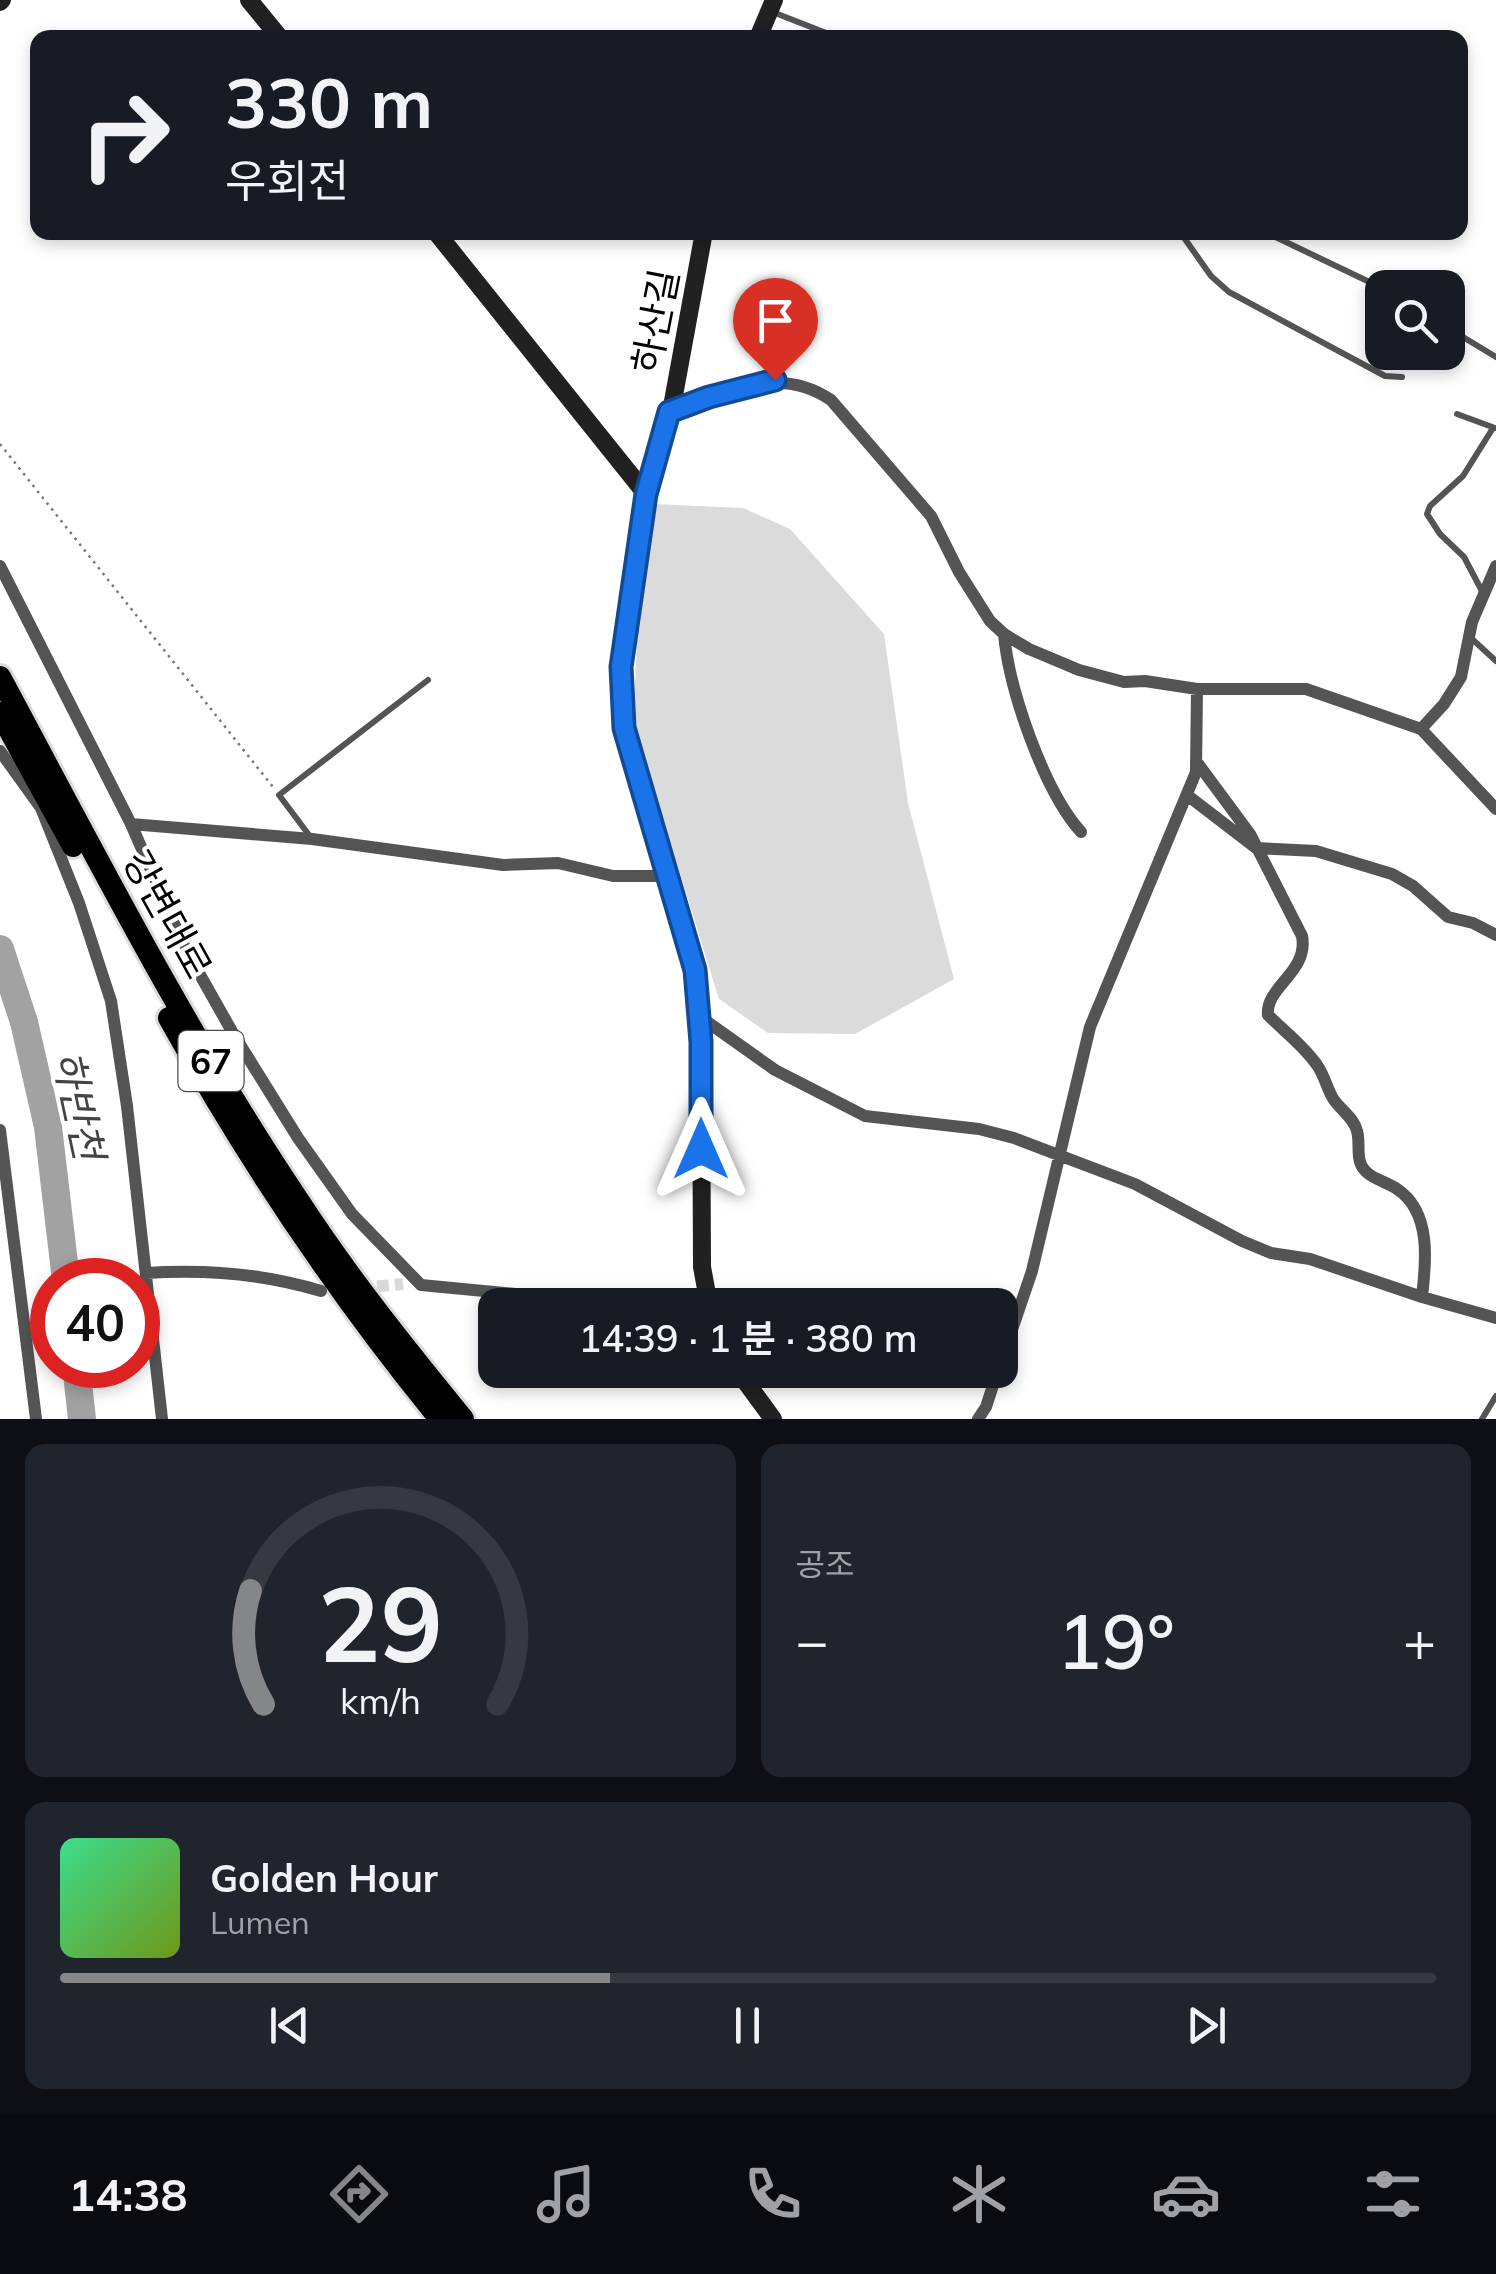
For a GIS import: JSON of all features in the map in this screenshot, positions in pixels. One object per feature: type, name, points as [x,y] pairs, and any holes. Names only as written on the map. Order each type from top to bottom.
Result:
[{"type":"highway","name":"강변대로","points":[[0,678],[140,937],[245,1117],[361,1291],[463,1419]]},
{"type":"highway","name":"강변대로","points":[[0,713],[191,1059],[262,1178],[344,1296],[440,1419]]},
{"type":"street","points":[[250,0],[274,30]]},
{"type":"street","points":[[761,30],[772,5]]},
{"type":"street","points":[[442,240],[646,494]]},
{"type":"street","name":"하산길","points":[[702,240],[669,412],[646,494],[621,667],[624,728],[695,970],[702,1266],[707,1288]]},
{"type":"street","points":[[669,412],[775,380],[814,388],[832,400],[931,516],[976,600],[1004,634],[1060,662],[1107,679],[1197,689],[1306,689],[1421,729],[1496,809]]},
{"type":"street","points":[[0,566],[131,824],[186,950],[298,1138],[352,1214],[422,1286]]},
{"type":"street","points":[[1421,729],[1461,677],[1469,636],[1496,568]]},
{"type":"street","points":[[1004,634],[1011,680],[1047,776],[1065,814],[1082,832]]},
{"type":"street","points":[[1018,1311],[1032,1270],[1100,998],[1187,795],[1196,761],[1197,689]]},
{"type":"street","points":[[0,751],[41,808],[79,903],[111,1002],[144,1258]]},
{"type":"street","points":[[1196,761],[1234,808],[1289,906],[1304,947],[1286,984],[1271,998],[1268,1015],[1320,1068],[1332,1097],[1352,1119],[1365,1169],[1398,1189],[1414,1211],[1426,1244],[1422,1297]]},
{"type":"street","points":[[1187,795],[1256,848],[1316,852],[1392,874],[1413,886],[1448,917],[1474,923],[1496,936]]},
{"type":"street","points":[[131,824],[312,838],[504,865],[558,864],[613,876],[670,876]]},
{"type":"street","points":[[698,1016],[775,1070],[865,1116],[979,1130],[1135,1184],[1271,1253],[1310,1258],[1496,1318]]},
{"type":"street","points":[[0,1130],[36,1419]]},
{"type":"street","points":[[160,1272],[185,1270],[280,1278],[321,1291]]},
{"type":"street","points":[[403,1284],[478,1291]]},
{"type":"street","points":[[159,1388],[162,1419]]},
{"type":"street","points":[[750,1388],[773,1419]]},
{"type":"street","points":[[978,1419],[992,1388]]},
{"type":"lane","points":[[772,5],[823,30]]},
{"type":"lane","points":[[1186,240],[1211,276],[1229,292],[1385,376],[1402,377]]},
{"type":"lane","points":[[1281,240],[1365,280]]},
{"type":"lane","points":[[1465,339],[1496,358]]},
{"type":"lane","points":[[1457,414],[1495,428],[1463,476],[1427,514],[1440,534],[1464,557],[1483,594]]},
{"type":"lane","points":[[1469,636],[1496,661]]},
{"type":"lane","points":[[312,838],[279,795],[428,680]]},
{"type":"lane","points":[[1482,1419],[1496,1396]]},
{"type":"path","points":[[0,444],[279,795]]},
{"type":"shaded area","points":[[653,504],[743,508],[790,529],[884,634],[908,803],[954,979],[855,1034],[768,1033],[719,999],[633,722],[638,621]]},
{"type":"waterway","name":"하반천","points":[[0,949],[24,1022],[48,1127],[63,1258]]},
{"type":"waterway","name":"하반천","points":[[79,1388],[82,1419]]},
{"type":"tunnel","points":[[359,1288],[403,1284]]},
{"type":"route","points":[[701,1149],[701,1042],[695,970],[624,728],[621,667],[646,494],[669,412],[748,385],[775,380]]}]
